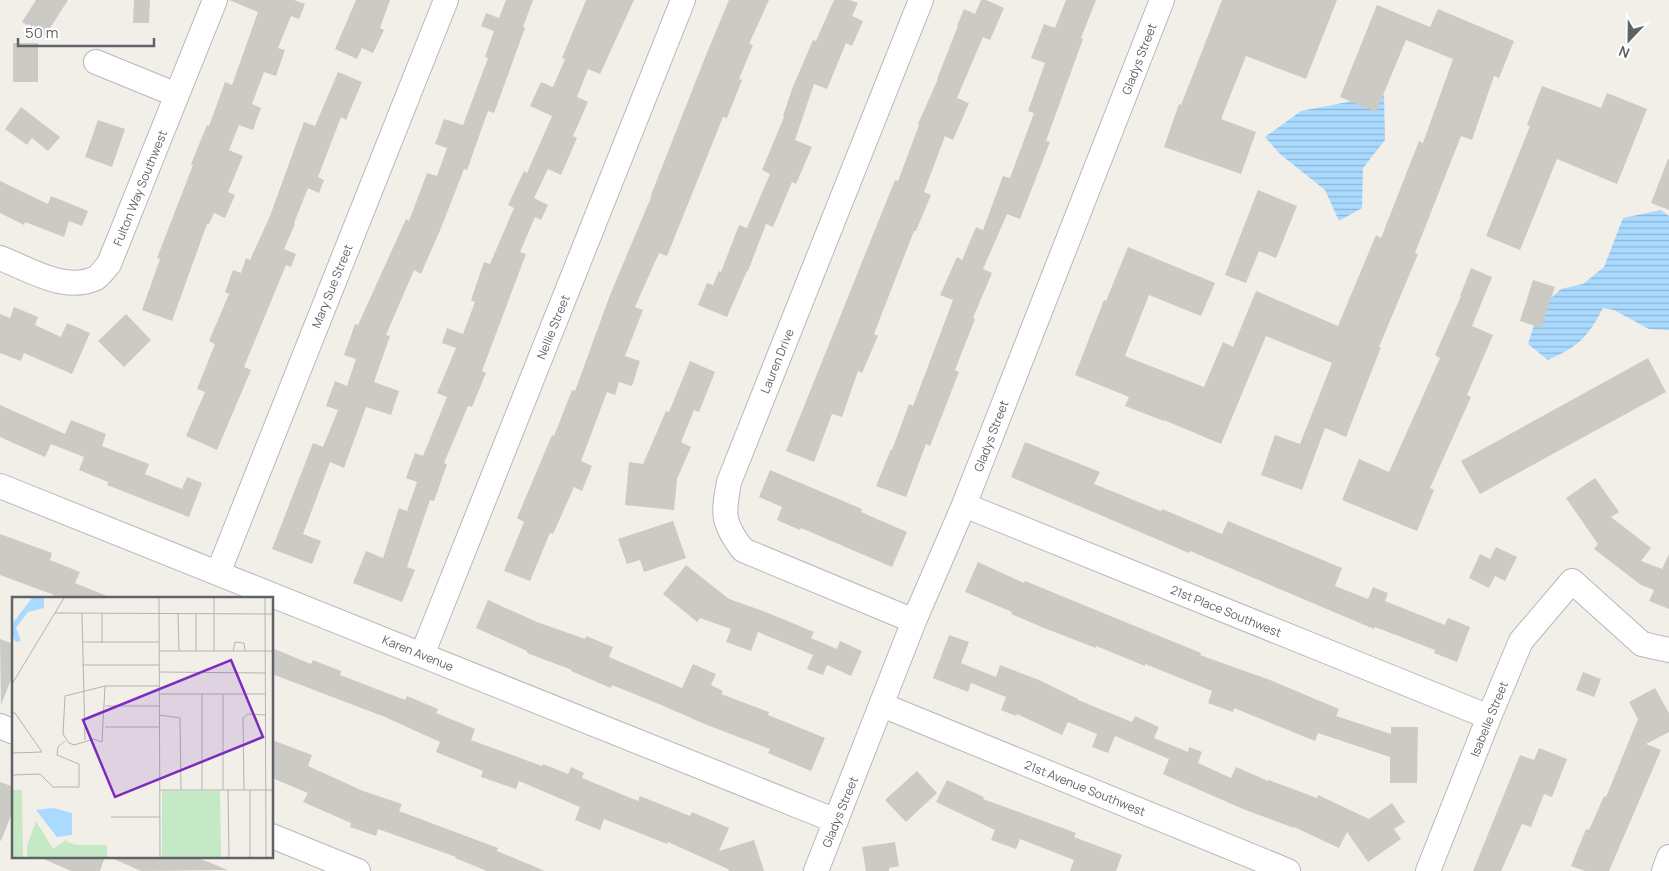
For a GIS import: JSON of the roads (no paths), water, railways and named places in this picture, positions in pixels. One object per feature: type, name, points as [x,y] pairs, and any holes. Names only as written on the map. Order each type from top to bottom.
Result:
[{"type":"street","name":"Fulton Way Southwest","points":[[0,258],[51,279],[74,284],[97,278],[109,264],[215,0]]},
{"type":"street","name":"Mary Sue Street","points":[[218,573],[446,0]]},
{"type":"street","name":"Nellie Street","points":[[422,655],[683,0]]},
{"type":"street","name":"Lauren Drive","points":[[914,621],[743,550],[730,533],[724,509],[729,482],[921,0]]},
{"type":"street","name":"Gladys Street","points":[[816,871],[914,621],[964,505],[1162,0]]},
{"type":"street","points":[[96,62],[177,95]]},
{"type":"street","name":"Karen Avenue","points":[[0,486],[836,822]]},
{"type":"street","name":"21st Place Southwest","points":[[964,505],[1489,717]]},
{"type":"street","name":"Isabelle Street","points":[[1428,871],[1521,641],[1572,581],[1642,644],[1669,650]]},
{"type":"street","name":"21st Avenue Southwest","points":[[882,705],[1288,871]]},
{"type":"street","points":[[0,726],[12,731]]},
{"type":"street","points":[[274,837],[358,871]]},
{"type":"street","points":[[1664,871],[1669,858]]},
{"type":"water","points":[[1384,95],[1385,140],[1363,168],[1362,208],[1339,221],[1325,190],[1280,154],[1265,137],[1301,111]]},
{"type":"water","points":[[1661,210],[1669,216],[1669,330],[1649,329],[1614,310],[1603,308],[1592,327],[1581,340],[1548,360],[1528,344],[1539,309],[1561,289],[1583,284],[1604,267],[1623,218]]}]
